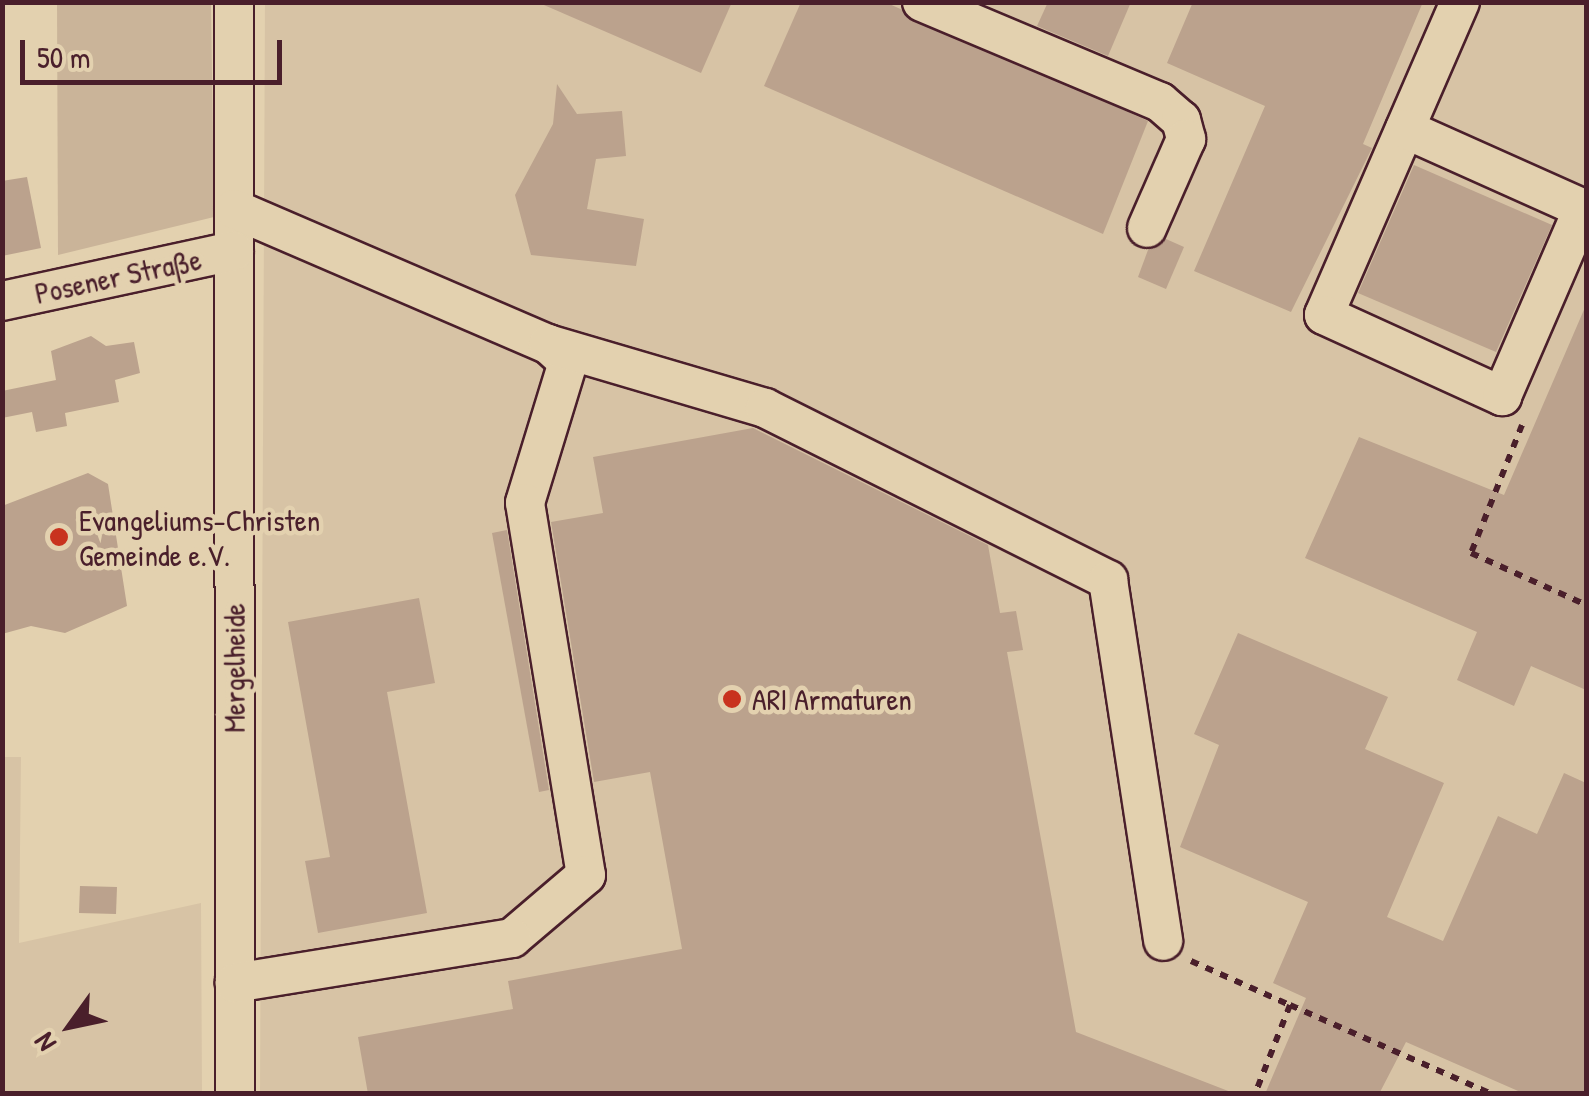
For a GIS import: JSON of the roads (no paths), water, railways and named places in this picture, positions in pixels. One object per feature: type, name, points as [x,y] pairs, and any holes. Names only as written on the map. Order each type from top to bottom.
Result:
[{"type":"street","name":"Mergelheide","points":[[234,2],[235,1094]]},
{"type":"street","points":[[922,2],[1160,102],[1181,120],[1186,139],[1147,228]]},
{"type":"street","points":[[1405,129],[1584,210],[1502,396],[1324,315],[1460,2]]},
{"type":"street","points":[[234,208],[548,344],[764,408],[1108,580],[1163,941]]},
{"type":"street","name":"Posener Straße","points":[[2,301],[234,250]]},
{"type":"street","points":[[235,982],[324,976],[512,938],[586,874],[525,503],[569,379],[568,362],[548,344]]},
{"type":"place","name":"Evangeliums-Christen Gemeinde e.V.","points":[[59,537]]},
{"type":"place","name":"ARI Armaturen","points":[[732,699]]}]
